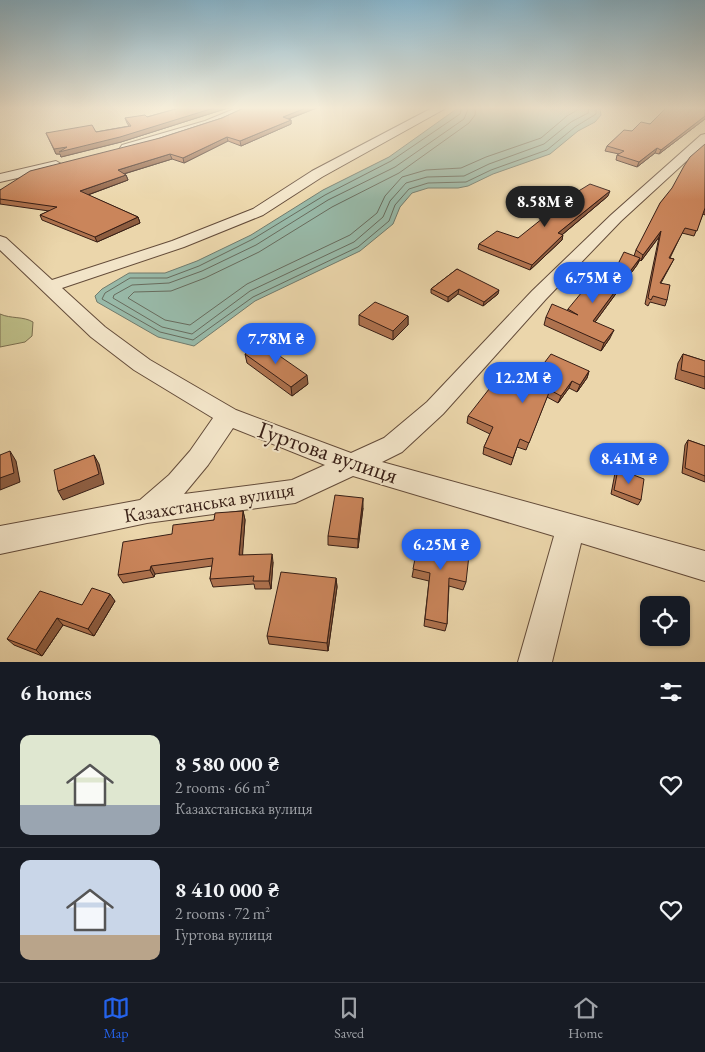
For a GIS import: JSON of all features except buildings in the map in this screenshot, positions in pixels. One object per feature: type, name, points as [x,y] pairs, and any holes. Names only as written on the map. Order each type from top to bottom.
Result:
[{"type":"street","points":[[115,151],[157,138]]},
{"type":"street","points":[[48,287],[178,244],[258,212],[317,174],[385,138]]},
{"type":"street","name":"Казахстанська вулиця","points":[[0,540],[147,511],[295,491],[354,465],[393,445],[435,408],[539,295],[609,225],[705,138]]},
{"type":"street","points":[[0,178],[72,162]]},
{"type":"street","name":"Гуртова вулиця","points":[[0,241],[98,332],[142,365],[228,416],[354,465],[705,566]]},
{"type":"street","points":[[147,511],[178,483],[199,458],[228,416]]},
{"type":"street","points":[[535,662],[571,526]]},
{"type":"green space","points":[[0,314],[33,322],[32,336],[25,342],[0,347]]},
{"type":"water","points":[[416,138],[570,138],[550,154],[493,174],[468,186],[428,188],[412,193],[400,207],[393,224],[360,251],[255,301],[194,346],[158,337],[97,302],[95,296],[102,289],[129,273],[165,273],[197,261],[251,235],[323,190],[389,157]]}]
